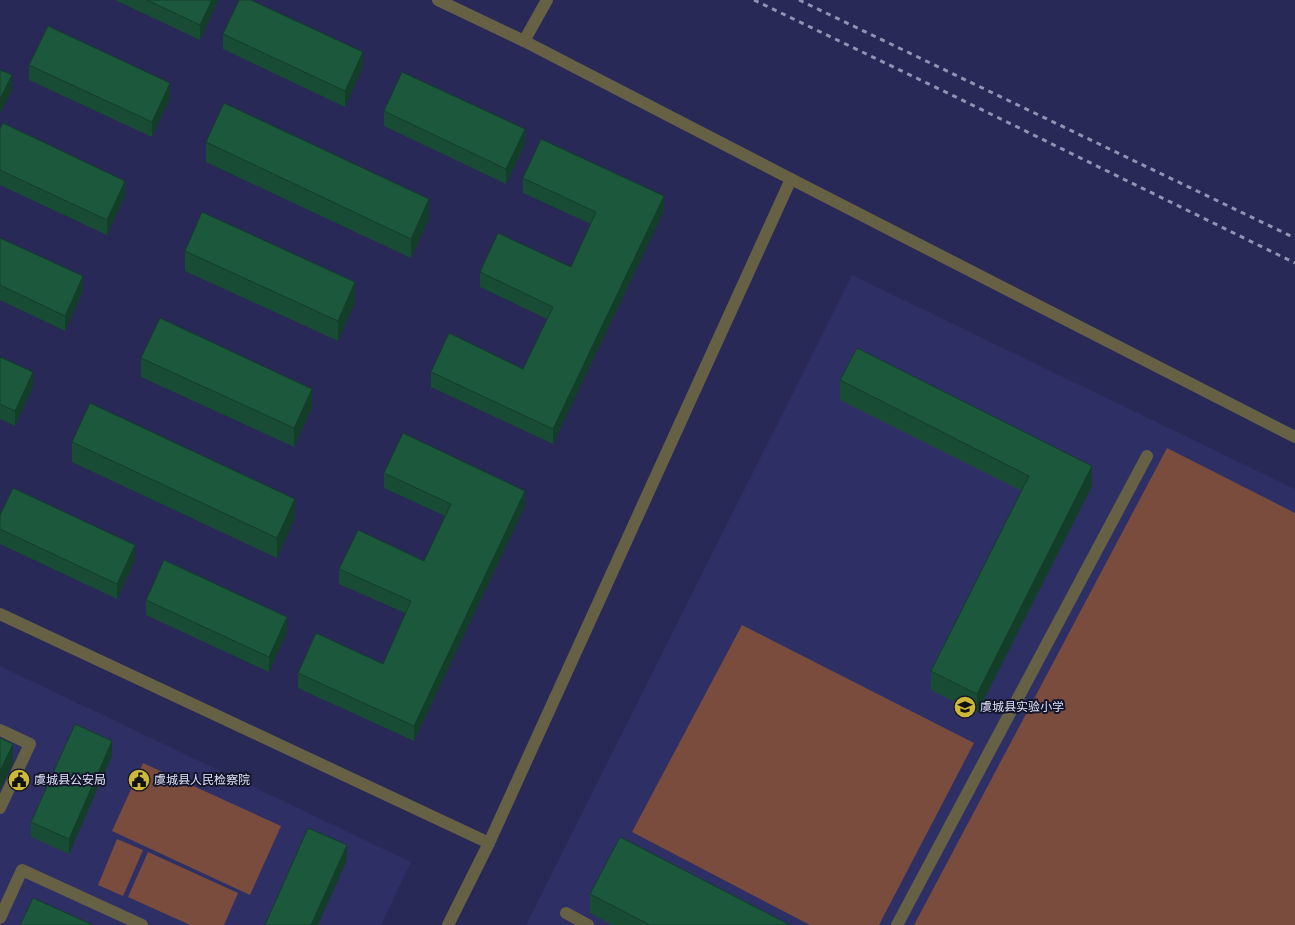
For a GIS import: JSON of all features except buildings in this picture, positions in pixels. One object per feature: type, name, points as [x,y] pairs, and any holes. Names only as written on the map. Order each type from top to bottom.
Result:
[{"type":"street","points":[[438,0],[524,41],[1295,437]]},
{"type":"street","points":[[524,41],[547,0]]},
{"type":"street","points":[[448,925],[489,843],[791,179]]},
{"type":"street","points":[[897,925],[1147,456]]},
{"type":"street","points":[[0,614],[489,843]]},
{"type":"street","points":[[0,730],[30,744],[0,808]]},
{"type":"street","points":[[0,918],[22,870],[142,925]]},
{"type":"street","points":[[566,913],[588,925]]},
{"type":"shaded area","name":"虞城县实验小学","points":[[852,275],[1295,489],[1295,925],[526,925]]},
{"type":"shaded area","points":[[1167,448],[1295,513],[1295,925],[914,925]]},
{"type":"shaded area","points":[[742,625],[974,743],[879,925],[810,925],[632,832]]},
{"type":"shaded area","name":"虞城县人民检察院","points":[[0,666],[411,862],[381,925],[0,925]]},
{"type":"shaded area","points":[[143,763],[281,826],[250,895],[112,831]]},
{"type":"shaded area","points":[[117,839],[143,850],[123,896],[98,885]]},
{"type":"shaded area","points":[[148,852],[238,893],[224,925],[190,925],[128,897]]},
{"type":"railway","points":[[754,0],[1295,263]]},
{"type":"railway","points":[[799,0],[1295,238]]},
{"type":"place","name":"虞城县实验小学","points":[[965,707]]},
{"type":"place","name":"虞城县公安局","points":[[19,780]]},
{"type":"place","name":"虞城县人民检察院","points":[[139,780]]}]
